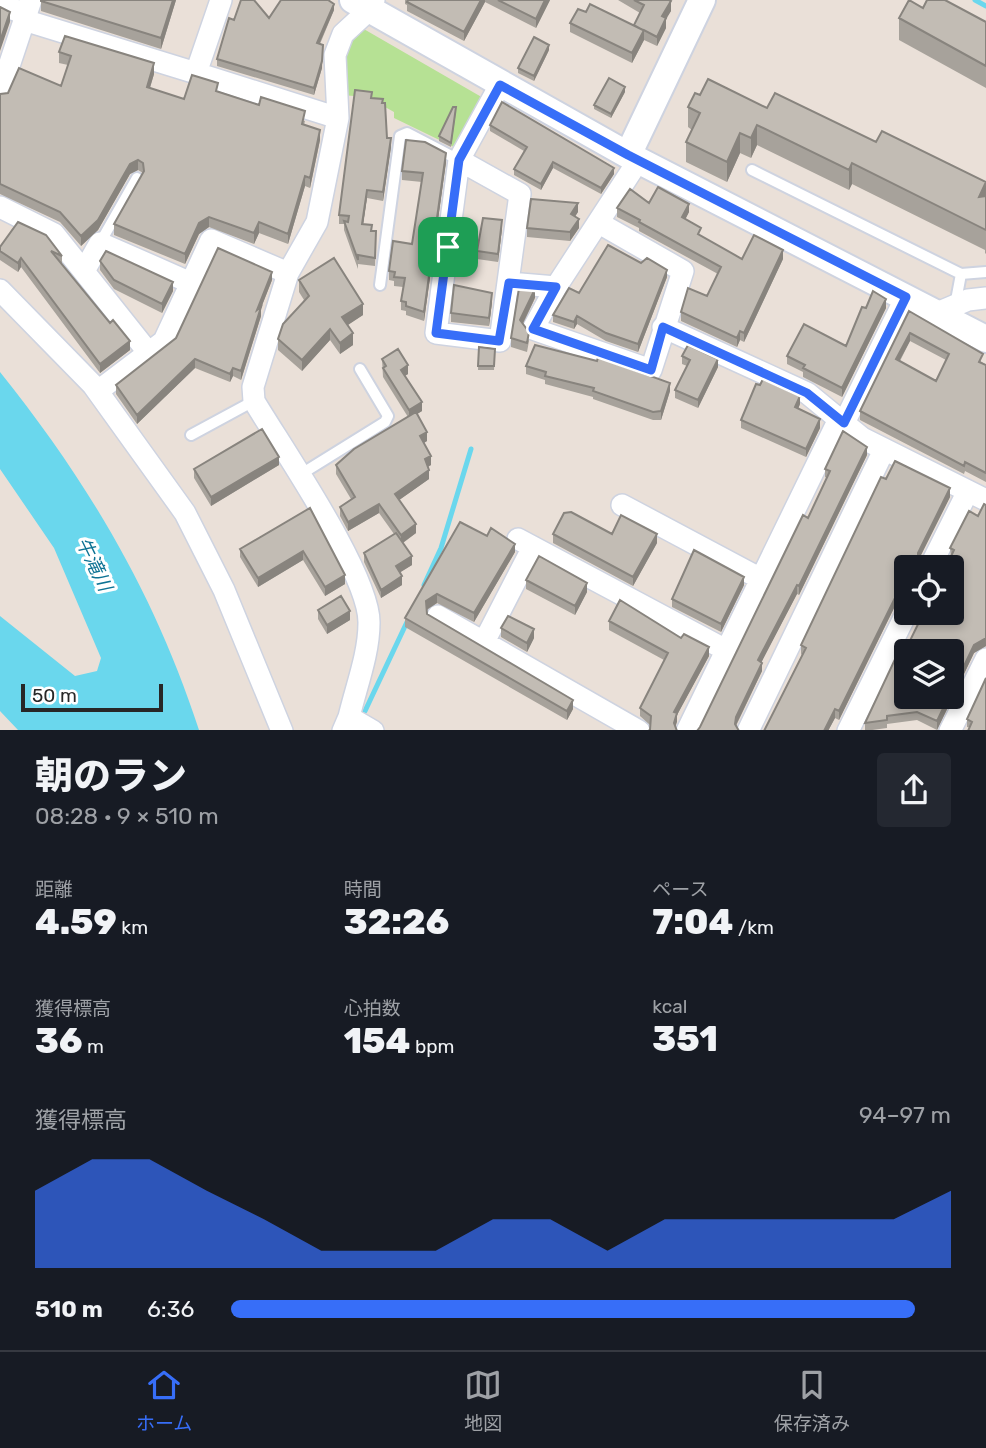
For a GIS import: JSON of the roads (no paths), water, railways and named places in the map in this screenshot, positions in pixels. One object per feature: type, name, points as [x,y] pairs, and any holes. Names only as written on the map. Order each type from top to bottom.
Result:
[{"type":"street","points":[[196,73],[221,0]]},
{"type":"street","points":[[599,223],[683,271],[651,370],[533,329],[556,287],[599,223],[633,158],[702,0]]},
{"type":"street","points":[[373,730],[346,724],[369,622],[365,600],[344,552],[254,401],[253,387],[288,273],[317,222],[338,118],[335,55],[343,34],[365,3],[500,85],[633,158],[906,297],[946,309],[986,339]]},
{"type":"street","points":[[0,5],[27,11],[196,73],[338,118]]},
{"type":"street","points":[[0,93],[27,11]]},
{"type":"street","points":[[459,160],[520,194],[499,341],[436,333],[459,160],[500,85]]},
{"type":"street","points":[[0,207],[54,234],[148,352]]},
{"type":"street","points":[[98,391],[164,341],[211,240],[288,273]]},
{"type":"street","points":[[84,271],[100,243],[191,283]]},
{"type":"street","points":[[509,283],[556,287]]},
{"type":"street","points":[[0,290],[98,391],[185,513],[224,590],[282,730]]},
{"type":"street","points":[[687,730],[761,579],[906,297]]},
{"type":"street","points":[[946,309],[986,298]]},
{"type":"street","points":[[663,327],[807,393],[841,421],[884,450],[977,495],[938,555]]},
{"type":"street","points":[[748,730],[884,450]]},
{"type":"street","points":[[622,505],[761,579]]},
{"type":"street","points":[[484,642],[525,543],[726,650]]},
{"type":"street","points":[[438,616],[639,730]]},
{"type":"street","points":[[848,730],[900,625]]},
{"type":"street","points":[[950,730],[986,659]]},
{"type":"lane","points":[[380,285],[400,136],[407,132],[459,160]]},
{"type":"lane","points":[[752,170],[961,274],[986,272]]},
{"type":"lane","points":[[100,243],[137,178]]},
{"type":"lane","points":[[946,309],[961,274]]},
{"type":"lane","points":[[298,475],[384,422],[388,416],[360,369]]},
{"type":"lane","points":[[191,435],[254,401]]},
{"type":"water","name":"牛滝川","points":[[0,372],[62,456],[116,542],[162,633],[199,730],[18,730],[0,711],[0,616],[75,676],[97,671],[101,658],[54,548],[0,469]]},
{"type":"waterway","points":[[975,0],[986,6]]},
{"type":"waterway","points":[[424,585],[441,548],[471,449]]},
{"type":"waterway","points":[[365,711],[407,622]]}]
